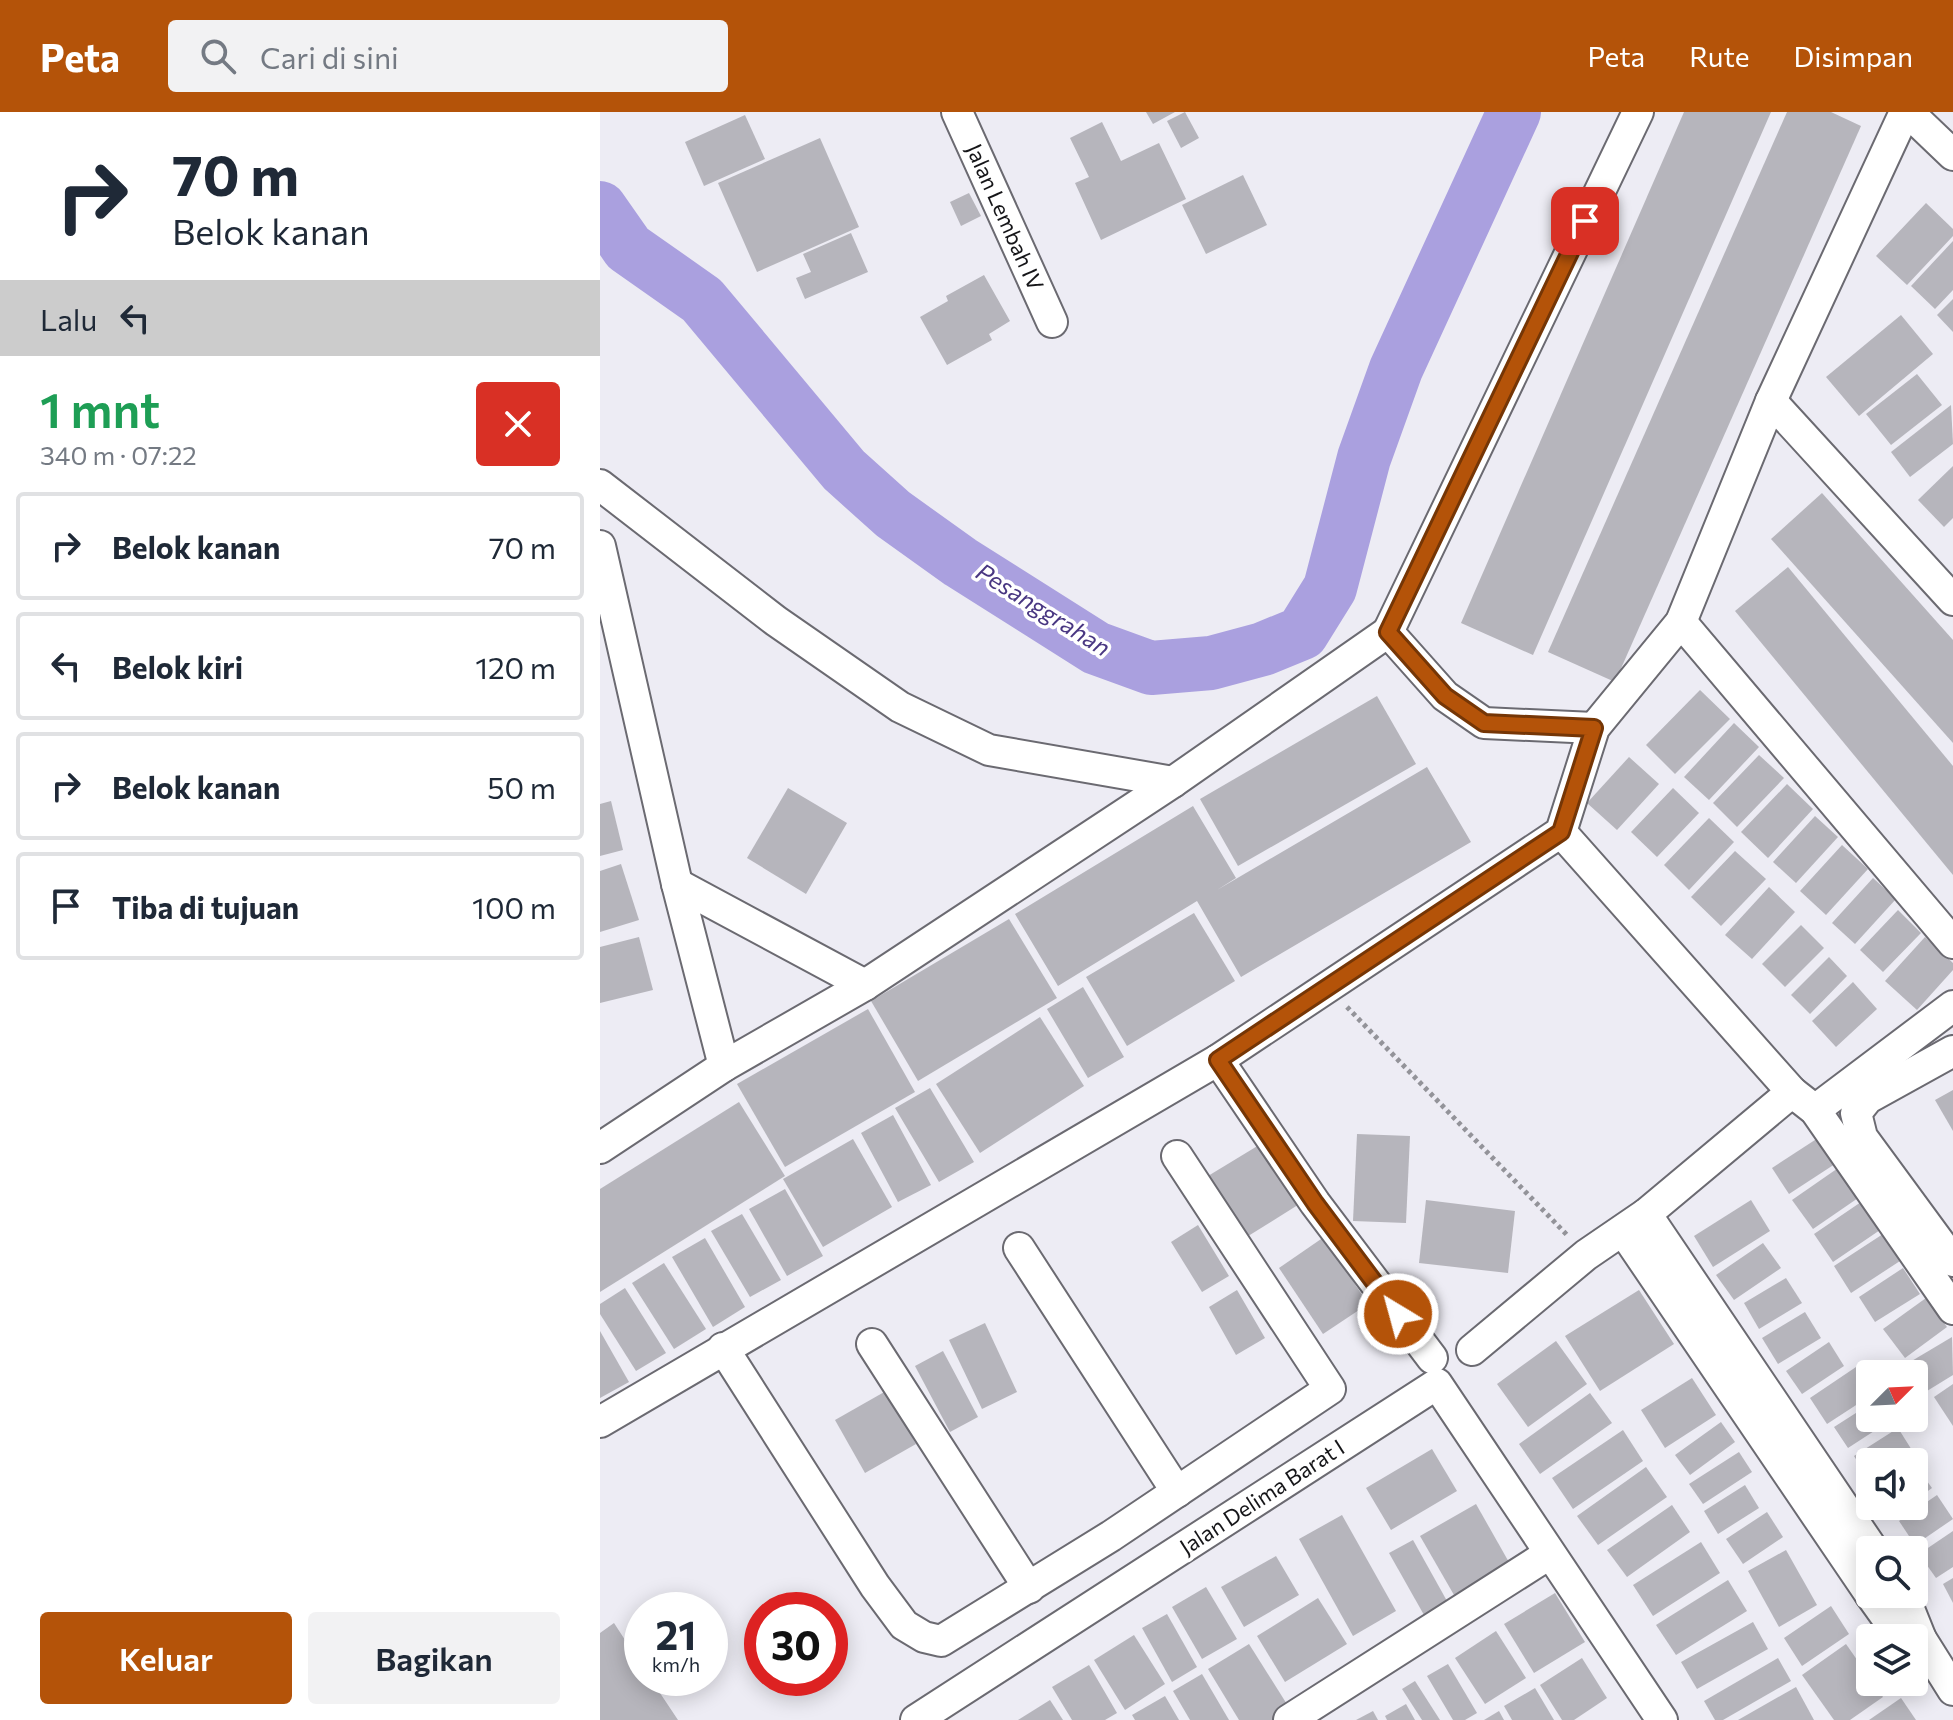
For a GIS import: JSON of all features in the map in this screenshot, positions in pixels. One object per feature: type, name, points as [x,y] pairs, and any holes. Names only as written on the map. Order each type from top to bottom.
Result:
[{"type":"street","name":"Jalan Lembah IV","points":[[957,112],[1052,322]]},
{"type":"street","points":[[600,1148],[724,1066],[865,985],[1173,782],[1388,632],[1638,112]]},
{"type":"street","points":[[600,1422],[1218,1060],[1330,989],[1561,832],[1594,728],[1681,622],[1771,401],[1906,112],[1953,155]]},
{"type":"street","points":[[1771,401],[1953,600]]},
{"type":"street","points":[[600,485],[776,621],[900,707],[989,750],[1173,782]]},
{"type":"street","points":[[600,546],[677,884],[724,1066]]},
{"type":"street","points":[[1681,622],[1953,943]]},
{"type":"street","points":[[1388,632],[1445,696],[1484,723],[1594,728]]},
{"type":"street","points":[[1561,832],[1804,1101],[1953,1309]]},
{"type":"street","points":[[677,884],[865,985]]},
{"type":"street","points":[[1472,1350],[1586,1255],[1804,1101],[1953,1006]]},
{"type":"street","points":[[1953,1051],[1868,1098],[1856,1113],[1862,1137],[1953,1261]]},
{"type":"street","points":[[1218,1060],[1315,1203],[1432,1358]]},
{"type":"street","points":[[723,1348],[904,1625],[924,1637],[941,1641],[1029,1588],[1330,1389],[1177,1156]]},
{"type":"street","points":[[1635,1223],[1863,1536]]},
{"type":"street","points":[[1635,1223],[1856,1572]]},
{"type":"street","points":[[1019,1248],[1177,1492]]},
{"type":"street","points":[[872,1344],[1029,1588]]},
{"type":"street","name":"Jalan Delima Barat I","points":[[916,1720],[1437,1384],[1662,1720]]},
{"type":"street","points":[[1289,1720],[1549,1554]]},
{"type":"street","points":[[1880,1608],[1898,1624]]},
{"type":"street","points":[[1928,1650],[1953,1690]]},
{"type":"path","points":[[1330,989],[1586,1255]]},
{"type":"building","points":[[1146,112],[1175,112],[1153,124]]},
{"type":"building","points":[[1185,112],[1199,138],[1181,148],[1167,121]]},
{"type":"building","points":[[1684,112],[1771,112],[1533,655],[1461,623]]},
{"type":"building","points":[[1787,112],[1831,112],[1861,126],[1615,682],[1548,652]]},
{"type":"building","points":[[745,115],[765,159],[704,186],[685,142]]},
{"type":"building","points":[[1102,122],[1121,161],[1159,143],[1186,199],[1101,240],[1075,183],[1089,177],[1070,138]]},
{"type":"building","points":[[820,138],[859,227],[757,272],[718,183]]},
{"type":"building","points":[[1243,175],[1267,225],[1206,254],[1182,205]]},
{"type":"building","points":[[969,193],[981,216],[961,226],[950,202]]},
{"type":"building","points":[[1926,203],[1953,229],[1953,236],[1907,285],[1876,256]]},
{"type":"building","points":[[851,233],[868,272],[805,299],[796,278],[811,272],[803,254]]},
{"type":"building","points":[[1953,241],[1953,290],[1935,309],[1911,286]]},
{"type":"building","points":[[984,275],[1010,321],[989,334],[992,340],[947,365],[920,317],[948,301],[946,296]]},
{"type":"building","points":[[1953,299],[1953,332],[1937,315]]},
{"type":"building","points":[[1901,315],[1933,354],[1859,416],[1826,377]]},
{"type":"building","points":[[1917,374],[1942,405],[1891,445],[1866,414]]},
{"type":"building","points":[[1951,405],[1953,444],[1910,477],[1891,452]]},
{"type":"building","points":[[1953,466],[1953,518],[1944,527],[1918,500]]},
{"type":"building","points":[[1822,493],[1953,640],[1953,743],[1771,539]]},
{"type":"building","points":[[1788,567],[1953,766],[1953,875],[1735,611]]},
{"type":"building","points":[[1700,690],[1730,719],[1675,774],[1646,745]]},
{"type":"building","points":[[1377,696],[1416,764],[1238,866],[1200,799]]},
{"type":"building","points":[[1734,723],[1759,747],[1709,800],[1684,777]]},
{"type":"building","points":[[1759,755],[1784,778],[1737,827],[1713,803]]},
{"type":"building","points":[[1629,757],[1659,784],[1617,830],[1587,803]]},
{"type":"building","points":[[1427,767],[1471,842],[1241,977],[1197,901],[1058,986],[1015,914],[1193,806],[1236,878],[1217,890]]},
{"type":"building","points":[[1787,784],[1813,809],[1768,858],[1741,832]]},
{"type":"building","points":[[788,788],[847,823],[806,894],[747,858]]},
{"type":"building","points":[[1673,788],[1699,813],[1657,857],[1631,832]]},
{"type":"building","points":[[611,801],[623,850],[600,856],[600,804]]},
{"type":"building","points":[[1815,816],[1838,837],[1796,883],[1773,862]]},
{"type":"building","points":[[1709,818],[1734,842],[1689,890],[1664,865]]},
{"type":"building","points":[[1842,845],[1868,869],[1826,915],[1800,891]]},
{"type":"building","points":[[1735,851],[1766,879],[1721,926],[1691,897]]},
{"type":"building","points":[[621,864],[639,920],[600,932],[600,871]]},
{"type":"building","points":[[1873,878],[1896,899],[1855,944],[1832,923]]},
{"type":"building","points":[[1769,887],[1795,912],[1752,959],[1725,935]]},
{"type":"building","points":[[1898,910],[1921,933],[1883,972],[1860,950]]},
{"type":"building","points":[[1194,913],[1235,981],[1127,1046],[1086,977]]},
{"type":"building","points":[[1009,919],[1057,998],[918,1081],[871,1001]]},
{"type":"building","points":[[1801,925],[1824,948],[1785,987],[1762,964]]},
{"type":"building","points":[[639,937],[653,990],[600,1003],[600,947]]},
{"type":"building","points":[[1925,937],[1953,963],[1953,970],[1917,1010],[1885,981]]},
{"type":"building","points":[[1829,957],[1847,976],[1810,1014],[1791,995]]},
{"type":"building","points":[[1853,982],[1877,1009],[1836,1047],[1812,1021]]},
{"type":"building","points":[[1083,987],[1124,1057],[1088,1078],[1047,1009]]},
{"type":"building","points":[[868,1009],[915,1092],[785,1167],[737,1084]]},
{"type":"building","points":[[1040,1017],[1084,1086],[980,1153],[936,1084]]},
{"type":"building","points":[[930,1088],[974,1162],[939,1182],[895,1108]]},
{"type":"building","points":[[1953,1090],[1953,1131],[1935,1100]]},
{"type":"building","points":[[739,1102],[785,1176],[600,1292],[600,1189]]},
{"type":"building","points":[[893,1115],[931,1185],[898,1202],[861,1133]]},
{"type":"building","points":[[1357,1134],[1410,1136],[1406,1223],[1353,1221]]},
{"type":"building","points":[[1818,1138],[1835,1164],[1789,1194],[1772,1168]]},
{"type":"building","points":[[853,1139],[892,1207],[823,1247],[783,1179]]},
{"type":"building","points":[[1264,1142],[1301,1203],[1245,1238],[1208,1176]]},
{"type":"building","points":[[1841,1166],[1861,1196],[1813,1229],[1792,1200]]},
{"type":"building","points":[[785,1189],[823,1256],[787,1276],[749,1209]]},
{"type":"building","points":[[1426,1200],[1515,1211],[1508,1273],[1419,1263]]},
{"type":"building","points":[[1751,1200],[1770,1231],[1713,1267],[1694,1236]]},
{"type":"building","points":[[1864,1200],[1883,1228],[1833,1262],[1814,1234]]},
{"type":"building","points":[[742,1214],[781,1280],[750,1297],[711,1231]]},
{"type":"building","points":[[1198,1225],[1229,1276],[1202,1292],[1171,1242]]},
{"type":"building","points":[[1883,1234],[1900,1261],[1851,1293],[1834,1266]]},
{"type":"building","points":[[1324,1237],[1368,1304],[1323,1334],[1279,1268]]},
{"type":"building","points":[[705,1238],[745,1307],[713,1327],[672,1257]]},
{"type":"building","points":[[1763,1243],[1781,1268],[1734,1300],[1716,1275]]},
{"type":"building","points":[[664,1263],[706,1329],[674,1349],[632,1283]]},
{"type":"building","points":[[1903,1268],[1920,1294],[1875,1322],[1859,1297]]},
{"type":"building","points":[[1786,1278],[1802,1303],[1759,1329],[1744,1303]]},
{"type":"building","points":[[625,1288],[666,1353],[636,1371],[600,1314],[600,1304]]},
{"type":"building","points":[[1237,1290],[1265,1338],[1236,1355],[1209,1307]]},
{"type":"building","points":[[1639,1290],[1674,1344],[1600,1391],[1565,1336]]},
{"type":"building","points":[[1926,1298],[1947,1327],[1905,1358],[1883,1329]]},
{"type":"building","points":[[1805,1312],[1821,1338],[1778,1364],[1762,1338]]},
{"type":"building","points":[[985,1323],[1017,1392],[982,1409],[949,1340]]},
{"type":"building","points":[[600,1331],[629,1382],[600,1398]]},
{"type":"building","points":[[1952,1337],[1953,1375],[1928,1390],[1928,1360],[1913,1360]]},
{"type":"building","points":[[1556,1341],[1587,1384],[1528,1427],[1497,1384]]},
{"type":"building","points":[[1829,1342],[1844,1366],[1802,1394],[1786,1371]]},
{"type":"building","points":[[943,1351],[978,1417],[950,1432],[915,1366]]},
{"type":"building","points":[[1856,1367],[1856,1405],[1827,1424],[1810,1398]]},
{"type":"building","points":[[1692,1378],[1716,1415],[1665,1448],[1641,1410]]},
{"type":"building","points":[[1953,1384],[1953,1426],[1934,1397]]},
{"type":"building","points":[[886,1391],[916,1444],[865,1473],[835,1420]]},
{"type":"building","points":[[1590,1393],[1612,1423],[1540,1474],[1519,1444]]},
{"type":"building","points":[[1856,1413],[1856,1432],[1873,1432],[1848,1448],[1834,1427]]},
{"type":"building","points":[[1721,1422],[1735,1442],[1690,1475],[1675,1455]]},
{"type":"building","points":[[1623,1430],[1643,1461],[1573,1509],[1552,1478]]},
{"type":"building","points":[[1892,1432],[1901,1432],[1911,1448],[1867,1448]]},
{"type":"building","points":[[1432,1449],[1457,1491],[1391,1530],[1366,1488]]},
{"type":"building","points":[[1739,1452],[1752,1472],[1703,1504],[1689,1484]]},
{"type":"building","points":[[1646,1467],[1667,1497],[1598,1545],[1577,1516]]},
{"type":"building","points":[[1745,1485],[1759,1508],[1718,1534],[1704,1511]]},
{"type":"building","points":[[1937,1495],[1953,1519],[1928,1536],[1909,1536],[1899,1521],[1928,1520],[1928,1501]]},
{"type":"building","points":[[1476,1504],[1510,1564],[1454,1595],[1420,1536]]},
{"type":"building","points":[[1672,1505],[1690,1532],[1627,1577],[1607,1550]]},
{"type":"building","points":[[1767,1512],[1783,1537],[1743,1564],[1726,1539]]},
{"type":"building","points":[[1342,1515],[1396,1611],[1353,1636],[1299,1539]]},
{"type":"building","points":[[1953,1531],[1953,1567],[1936,1578],[1928,1567],[1928,1548]]},
{"type":"building","points":[[1413,1540],[1447,1601],[1424,1615],[1389,1553]]},
{"type":"building","points":[[1701,1542],[1720,1573],[1653,1616],[1633,1585]]},
{"type":"building","points":[[1786,1550],[1817,1605],[1779,1627],[1748,1571]]},
{"type":"building","points":[[1276,1556],[1299,1595],[1244,1627],[1221,1587]]},
{"type":"building","points":[[1953,1578],[1953,1603],[1943,1584]]},
{"type":"building","points":[[1728,1580],[1747,1611],[1676,1655],[1656,1625]]},
{"type":"building","points":[[1206,1587],[1237,1639],[1202,1659],[1172,1607]]},
{"type":"building","points":[[1555,1593],[1585,1642],[1534,1673],[1504,1624]]},
{"type":"building","points":[[1318,1598],[1347,1644],[1285,1682],[1257,1636]]},
{"type":"building","points":[[1831,1606],[1849,1634],[1802,1666],[1784,1638]]},
{"type":"building","points":[[1167,1614],[1197,1667],[1172,1682],[1142,1628]]},
{"type":"building","points":[[1753,1622],[1768,1649],[1697,1689],[1681,1662]]},
{"type":"building","points":[[614,1623],[624,1638],[624,1696],[662,1696],[678,1720],[600,1720],[600,1633]]},
{"type":"building","points":[[1496,1631],[1526,1678],[1485,1704],[1455,1658]]},
{"type":"building","points":[[1134,1635],[1165,1684],[1125,1710],[1094,1660]]},
{"type":"building","points":[[1249,1644],[1290,1709],[1273,1720],[1239,1720],[1208,1669]]},
{"type":"building","points":[[1846,1644],[1856,1658],[1856,1696],[1883,1697],[1850,1720],[1834,1720],[1802,1675]]},
{"type":"building","points":[[1582,1658],[1607,1698],[1574,1720],[1562,1720],[1540,1685]]},
{"type":"building","points":[[1778,1658],[1791,1681],[1723,1720],[1715,1720],[1704,1701]]},
{"type":"building","points":[[1448,1664],[1477,1713],[1465,1720],[1453,1720],[1427,1676]]},
{"type":"building","points":[[1089,1665],[1117,1713],[1105,1720],[1072,1720],[1052,1687]]},
{"type":"building","points":[[1202,1674],[1229,1720],[1190,1720],[1173,1691]]},
{"type":"building","points":[[1415,1681],[1440,1720],[1422,1720],[1402,1689]]},
{"type":"building","points":[[1796,1687],[1814,1720],[1738,1720]]},
{"type":"building","points":[[1535,1688],[1554,1720],[1512,1720],[1504,1706]]},
{"type":"building","points":[[1165,1696],[1179,1720],[1135,1720],[1132,1715]]},
{"type":"building","points":[[1901,1698],[1916,1720],[1869,1720]]},
{"type":"building","points":[[1050,1700],[1063,1720],[1018,1720]]},
{"type":"building","points":[[1406,1704],[1415,1720],[1387,1720],[1385,1716]]},
{"type":"building","points":[[1373,1711],[1378,1720],[1356,1720]]},
{"type":"building","points":[[1499,1711],[1504,1720],[1484,1720]]},
{"type":"waterway","name":"Pesanggrahan","points":[[600,208],[628,248],[702,300],[844,470],[893,514],[960,562],[1096,648],[1151,668],[1211,663],[1263,649],[1302,633],[1330,588],[1364,458],[1396,369],[1514,112]]},
{"type":"route","points":[[1398,1314],[1315,1203],[1218,1060],[1330,989],[1561,832],[1594,728],[1484,723],[1445,696],[1388,632],[1585,221]]}]
